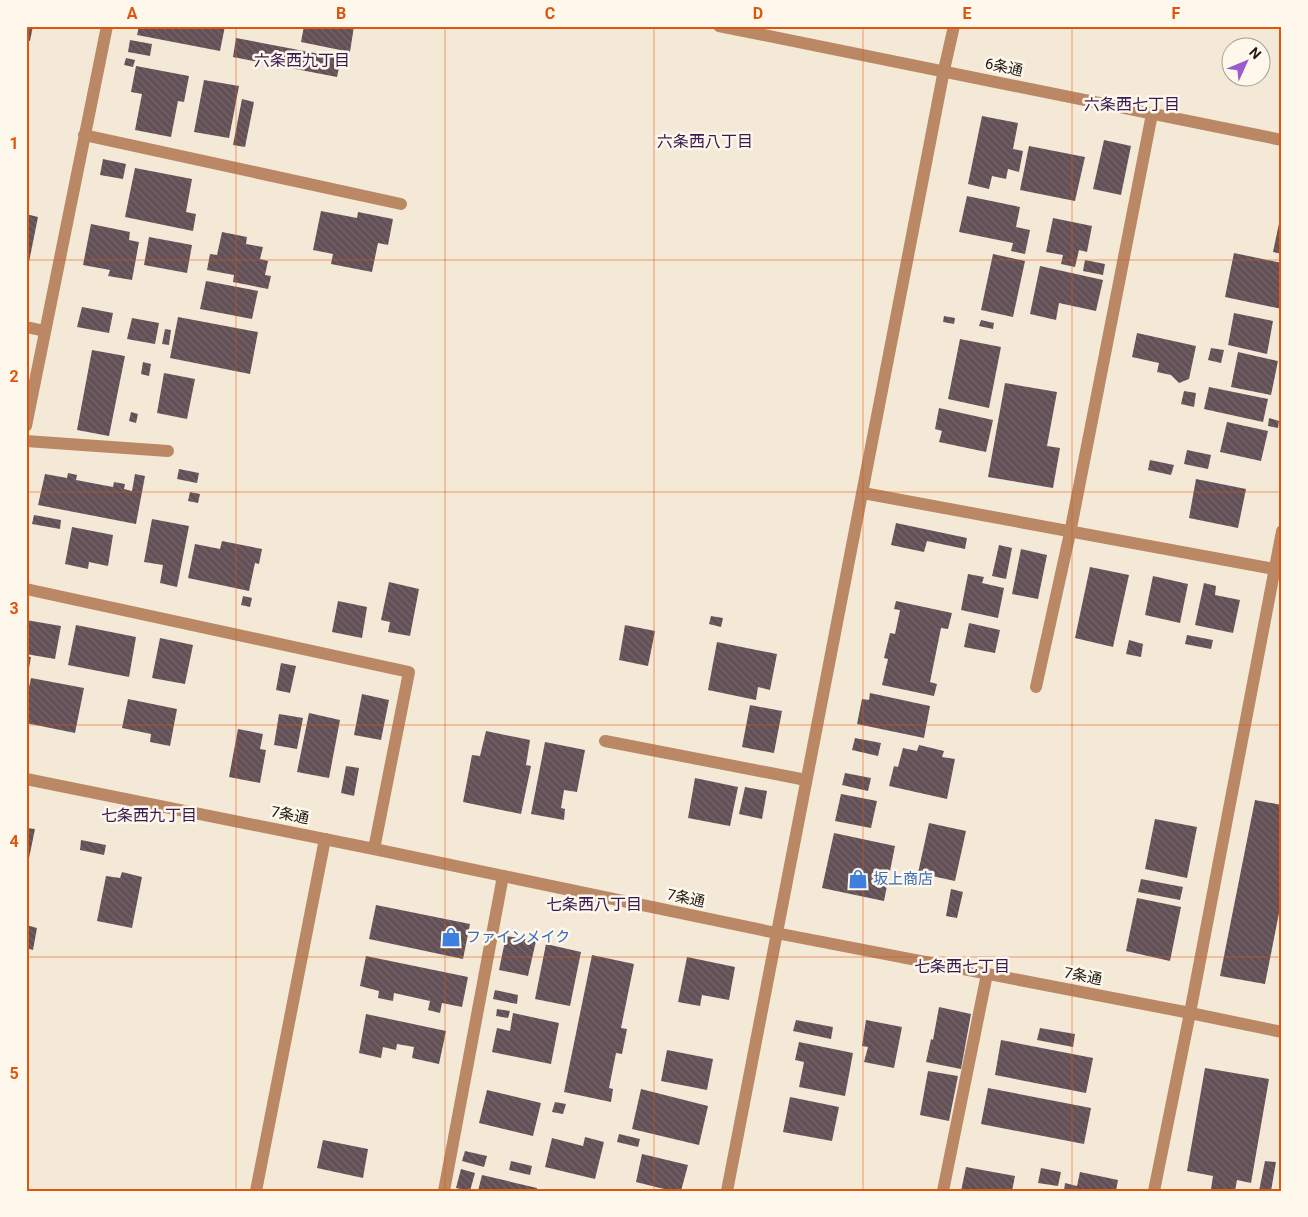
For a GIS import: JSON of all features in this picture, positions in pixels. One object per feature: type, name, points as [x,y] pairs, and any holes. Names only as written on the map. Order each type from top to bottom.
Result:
[{"type":"street","points":[[26,426],[107,26]]},
{"type":"street","name":"6条通","points":[[720,26],[1282,140]]},
{"type":"street","points":[[727,1191],[954,26]]},
{"type":"street","points":[[1036,687],[1070,532],[1152,114]]},
{"type":"street","points":[[84,135],[401,204]]},
{"type":"street","points":[[26,328],[45,331]]},
{"type":"street","points":[[26,441],[168,452]]},
{"type":"street","points":[[863,493],[1274,569]]},
{"type":"street","points":[[1154,1191],[1282,531]]},
{"type":"street","points":[[26,589],[409,672],[374,849]]},
{"type":"street","points":[[605,741],[806,780]]},
{"type":"street","name":"7条通","points":[[26,779],[776,933],[1190,1012],[1282,1032]]},
{"type":"street","points":[[256,1191],[325,839]]},
{"type":"street","points":[[444,1191],[503,876]]},
{"type":"street","points":[[943,1191],[987,974]]},
{"type":"building","points":[[26,26],[33,26],[30,41],[26,40]]},
{"type":"building","points":[[139,26],[225,26],[220,51],[137,35]]},
{"type":"building","points":[[304,26],[354,26],[350,52],[301,42]]},
{"type":"building","points":[[236,38],[341,58],[337,77],[233,57]]},
{"type":"building","points":[[130,40],[152,44],[150,56],[128,52]]},
{"type":"building","points":[[126,58],[135,60],[133,67],[124,65]]},
{"type":"building","points":[[136,66],[189,76],[184,102],[178,101],[171,137],[135,130],[142,94],[131,92]]},
{"type":"building","points":[[204,80],[239,86],[229,138],[194,132]]},
{"type":"building","points":[[242,99],[254,102],[245,147],[233,145]]},
{"type":"building","points":[[982,116],[1018,123],[1013,149],[1023,151],[1019,172],[1008,169],[1006,179],[992,176],[989,189],[968,184]]},
{"type":"building","points":[[1104,140],[1131,146],[1121,195],[1093,189]]},
{"type":"building","points":[[1029,146],[1085,157],[1075,201],[1020,190]]},
{"type":"building","points":[[103,159],[126,164],[123,179],[100,175]]},
{"type":"building","points":[[135,168],[192,179],[186,212],[196,214],[193,231],[125,217]]},
{"type":"building","points":[[967,196],[1020,207],[1016,227],[1030,230],[1025,254],[1011,251],[1013,243],[959,232]]},
{"type":"building","points":[[321,211],[357,218],[358,212],[393,219],[388,245],[378,243],[372,272],[331,264],[333,254],[313,250]]},
{"type":"building","points":[[26,214],[38,217],[27,272],[26,272]]},
{"type":"building","points":[[1282,214],[1282,254],[1273,252]]},
{"type":"building","points":[[1053,218],[1092,226],[1087,252],[1079,250],[1075,267],[1061,264],[1063,255],[1046,252]]},
{"type":"building","points":[[91,224],[130,232],[129,240],[139,242],[132,280],[108,276],[110,270],[83,265]]},
{"type":"building","points":[[222,232],[247,237],[246,244],[263,247],[260,259],[268,261],[265,275],[271,276],[268,289],[233,282],[234,275],[207,270],[210,254],[217,255]]},
{"type":"building","points":[[149,237],[192,245],[187,273],[144,265]]},
{"type":"building","points":[[1234,253],[1282,263],[1282,309],[1225,297]]},
{"type":"building","points":[[993,254],[1025,261],[1013,317],[981,310]]},
{"type":"building","points":[[1085,260],[1105,264],[1103,275],[1083,271]]},
{"type":"building","points":[[1040,266],[1103,280],[1096,311],[1059,303],[1056,320],[1030,314]]},
{"type":"building","points":[[206,281],[258,291],[252,319],[200,309]]},
{"type":"building","points":[[82,307],[113,313],[109,333],[77,327]]},
{"type":"building","points":[[1234,313],[1273,321],[1267,354],[1228,345]]},
{"type":"building","points":[[944,316],[955,318],[954,324],[943,322]]},
{"type":"building","points":[[178,317],[258,332],[250,374],[170,358]]},
{"type":"building","points":[[132,318],[159,323],[155,344],[127,339]]},
{"type":"building","points":[[981,320],[994,323],[993,329],[979,326]]},
{"type":"building","points":[[165,329],[171,330],[169,345],[162,344]]},
{"type":"building","points":[[1137,333],[1196,346],[1189,379],[1179,383],[1171,375],[1157,372],[1159,363],[1132,357]]},
{"type":"building","points":[[960,339],[1001,347],[989,408],[948,399]]},
{"type":"building","points":[[1211,348],[1224,350],[1221,363],[1208,360]]},
{"type":"building","points":[[92,350],[125,356],[109,436],[77,430]]},
{"type":"building","points":[[1238,352],[1278,361],[1271,395],[1231,387]]},
{"type":"building","points":[[143,362],[151,364],[149,376],[141,374]]},
{"type":"building","points":[[164,373],[195,379],[187,419],[157,413]]},
{"type":"building","points":[[1005,383],[1057,392],[1047,446],[1060,448],[1053,488],[988,477]]},
{"type":"building","points":[[1209,387],[1268,399],[1263,422],[1204,409]]},
{"type":"building","points":[[1184,391],[1196,393],[1194,407],[1181,404]]},
{"type":"building","points":[[939,408],[993,420],[986,452],[939,442],[942,431],[935,429]]},
{"type":"building","points":[[131,412],[138,414],[136,423],[129,421]]},
{"type":"building","points":[[1269,418],[1279,421],[1278,428],[1268,426]]},
{"type":"building","points":[[1227,422],[1268,431],[1261,461],[1220,452]]},
{"type":"building","points":[[1187,450],[1211,455],[1208,469],[1184,464]]},
{"type":"building","points":[[1150,460],[1174,465],[1171,475],[1148,470]]},
{"type":"building","points":[[179,469],[199,473],[197,483],[177,479]]},
{"type":"building","points":[[68,473],[77,475],[76,480],[113,487],[114,482],[125,484],[124,489],[132,491],[135,474],[145,476],[136,524],[38,505],[45,474],[67,478]]},
{"type":"building","points":[[1196,479],[1246,489],[1238,528],[1189,518]]},
{"type":"building","points":[[190,492],[200,494],[198,503],[188,501]]},
{"type":"building","points":[[34,515],[61,520],[60,529],[32,524]]},
{"type":"building","points":[[152,519],[189,526],[177,587],[160,583],[163,565],[144,562]]},
{"type":"building","points":[[896,523],[967,538],[965,549],[927,541],[924,552],[891,545]]},
{"type":"building","points":[[72,527],[113,535],[108,566],[89,562],[88,569],[65,564]]},
{"type":"building","points":[[222,541],[262,549],[259,564],[255,563],[249,591],[188,578],[195,544],[220,549]]},
{"type":"building","points":[[999,545],[1012,548],[1006,579],[992,576]]},
{"type":"building","points":[[1021,549],[1047,555],[1038,599],[1012,594]]},
{"type":"building","points":[[1090,567],[1129,575],[1113,647],[1075,638]]},
{"type":"building","points":[[968,574],[984,577],[982,583],[1004,588],[998,618],[961,610]]},
{"type":"building","points":[[1153,576],[1188,584],[1180,623],[1145,615]]},
{"type":"building","points":[[389,582],[419,589],[410,636],[388,632],[390,622],[381,620]]},
{"type":"building","points":[[1204,583],[1216,586],[1215,595],[1240,600],[1233,633],[1195,625]]},
{"type":"building","points":[[243,596],[252,598],[250,607],[241,605]]},
{"type":"building","points":[[338,601],[367,607],[362,638],[332,632]]},
{"type":"building","points":[[896,601],[952,613],[948,629],[941,628],[930,682],[937,684],[934,696],[882,685],[888,659],[884,658],[890,633],[895,634],[900,610],[894,609]]},
{"type":"building","points":[[711,616],[723,618],[721,627],[709,624]]},
{"type":"building","points":[[26,620],[61,626],[55,659],[26,654]]},
{"type":"building","points":[[969,623],[1000,630],[995,653],[964,647]]},
{"type":"building","points":[[76,625],[136,637],[129,677],[68,665]]},
{"type":"building","points":[[625,625],[655,631],[648,666],[619,660]]},
{"type":"building","points":[[1187,635],[1213,640],[1211,649],[1185,644]]},
{"type":"building","points":[[160,638],[193,645],[185,684],[152,678]]},
{"type":"building","points":[[1129,640],[1143,644],[1141,657],[1126,654]]},
{"type":"building","points":[[717,642],[777,654],[770,690],[758,687],[756,700],[708,690]]},
{"type":"building","points":[[26,656],[31,657],[29,668],[26,668]]},
{"type":"building","points":[[281,663],[296,666],[290,693],[276,690]]},
{"type":"building","points":[[31,678],[84,688],[75,733],[26,723],[26,701]]},
{"type":"building","points":[[870,693],[930,706],[924,738],[857,724],[862,699],[869,700]]},
{"type":"building","points":[[362,694],[389,700],[381,740],[354,735]]},
{"type":"building","points":[[128,699],[177,709],[170,746],[150,742],[151,734],[122,728]]},
{"type":"building","points":[[750,705],[782,711],[774,753],[742,747]]},
{"type":"building","points":[[309,713],[340,720],[329,778],[297,772]]},
{"type":"building","points":[[279,714],[303,718],[297,749],[274,745]]},
{"type":"building","points":[[238,729],[263,734],[260,749],[266,750],[260,783],[229,777]]},
{"type":"building","points":[[486,731],[530,740],[526,765],[531,766],[521,814],[463,802],[472,755],[480,756]]},
{"type":"building","points":[[855,738],[881,743],[878,756],[852,750]]},
{"type":"building","points":[[545,742],[585,750],[577,792],[564,790],[561,808],[565,809],[564,820],[531,814]]},
{"type":"building","points":[[919,745],[944,751],[942,757],[955,759],[947,799],[889,786],[894,766],[898,767],[903,748],[917,751]]},
{"type":"building","points":[[346,766],[359,768],[354,796],[341,793]]},
{"type":"building","points":[[845,773],[871,778],[868,791],[842,785]]},
{"type":"building","points":[[695,778],[738,787],[730,826],[688,818]]},
{"type":"building","points":[[745,787],[767,791],[762,819],[739,814]]},
{"type":"building","points":[[841,794],[877,801],[871,828],[835,821]]},
{"type":"building","points":[[1255,800],[1282,805],[1282,914],[1279,913],[1265,984],[1220,976]]},
{"type":"building","points":[[1155,819],[1197,827],[1187,878],[1145,869]]},
{"type":"building","points":[[929,823],[966,831],[955,881],[918,873]]},
{"type":"building","points":[[26,828],[35,829],[27,868],[26,867]]},
{"type":"building","points":[[834,833],[895,846],[884,901],[822,888]]},
{"type":"building","points":[[81,840],[106,845],[104,855],[80,850]]},
{"type":"building","points":[[122,872],[142,877],[132,928],[97,921],[106,876],[120,878]]},
{"type":"building","points":[[1141,879],[1183,887],[1180,900],[1138,892]]},
{"type":"building","points":[[951,889],[963,892],[957,918],[946,916]]},
{"type":"building","points":[[1137,898],[1181,907],[1170,961],[1126,951]]},
{"type":"building","points":[[376,905],[470,924],[463,959],[369,939]]},
{"type":"building","points":[[26,925],[37,928],[33,950],[26,948]]},
{"type":"building","points":[[506,936],[536,941],[528,976],[499,970]]},
{"type":"building","points":[[546,944],[581,952],[570,1006],[535,999]]},
{"type":"building","points":[[592,955],[634,964],[621,1028],[627,1029],[622,1054],[616,1053],[609,1088],[613,1089],[611,1102],[564,1092]]},
{"type":"building","points":[[366,956],[468,977],[462,1007],[442,1003],[440,1013],[428,1010],[430,1001],[394,993],[393,1001],[378,998],[379,991],[360,986]]},
{"type":"building","points":[[687,957],[735,967],[729,1000],[702,995],[700,1006],[678,1002]]},
{"type":"building","points":[[495,990],[518,995],[517,1004],[493,999]]},
{"type":"building","points":[[939,1007],[971,1014],[961,1069],[926,1062],[931,1039],[933,1040]]},
{"type":"building","points":[[497,1009],[510,1011],[508,1018],[496,1016]]},
{"type":"building","points":[[513,1013],[559,1023],[551,1064],[492,1052],[497,1028],[510,1031]]},
{"type":"building","points":[[366,1014],[446,1031],[439,1064],[412,1058],[414,1047],[397,1044],[396,1050],[383,1047],[381,1058],[359,1053]]},
{"type":"building","points":[[796,1020],[833,1027],[831,1039],[793,1031]]},
{"type":"building","points":[[866,1020],[902,1027],[894,1068],[864,1062],[868,1047],[862,1046]]},
{"type":"building","points":[[1040,1028],[1075,1034],[1073,1047],[1037,1040]]},
{"type":"building","points":[[1001,1040],[1093,1058],[1086,1093],[995,1075]]},
{"type":"building","points":[[799,1042],[853,1053],[845,1096],[799,1087],[804,1062],[795,1060]]},
{"type":"building","points":[[667,1050],[713,1059],[707,1090],[661,1081]]},
{"type":"building","points":[[1205,1068],[1269,1079],[1251,1183],[1237,1180],[1235,1191],[1211,1189],[1213,1176],[1187,1171]]},
{"type":"building","points":[[928,1071],[958,1076],[949,1121],[920,1115]]},
{"type":"building","points":[[988,1088],[1091,1108],[1084,1144],[981,1124]]},
{"type":"building","points":[[641,1089],[708,1106],[699,1145],[632,1129]]},
{"type":"building","points":[[487,1090],[541,1103],[533,1136],[479,1123]]},
{"type":"building","points":[[790,1097],[839,1107],[832,1141],[783,1132]]},
{"type":"building","points":[[555,1102],[566,1104],[563,1114],[552,1112]]},
{"type":"building","points":[[619,1134],[640,1139],[638,1147],[617,1142]]},
{"type":"building","points":[[585,1137],[604,1142],[595,1179],[545,1167],[552,1138],[583,1146]]},
{"type":"building","points":[[323,1140],[368,1149],[363,1178],[317,1168]]},
{"type":"building","points":[[465,1151],[487,1156],[484,1167],[462,1161]]},
{"type":"building","points":[[642,1154],[688,1165],[681,1191],[672,1191],[636,1182]]},
{"type":"building","points":[[511,1161],[532,1166],[530,1175],[509,1170]]},
{"type":"building","points":[[1265,1161],[1276,1162],[1271,1191],[1259,1191]]},
{"type":"building","points":[[966,1167],[1015,1176],[1012,1191],[961,1191]]},
{"type":"building","points":[[1041,1168],[1061,1172],[1058,1186],[1038,1183]]},
{"type":"building","points":[[461,1169],[475,1173],[470,1191],[456,1188]]},
{"type":"building","points":[[1080,1172],[1118,1180],[1116,1191],[1064,1191],[1065,1183],[1077,1186]]},
{"type":"building","points":[[482,1175],[537,1188],[537,1191],[478,1191]]},
{"type":"place","name":"坂上商店","points":[[858,879]]},
{"type":"place","name":"ファインメイク","points":[[451,937]]},
{"type":"district","name":"六条西九丁目","points":[[302,60]]},
{"type":"district","name":"六条西七丁目","points":[[1132,104]]},
{"type":"district","name":"六条西八丁目","points":[[705,141]]},
{"type":"district","name":"七条西九丁目","points":[[149,815]]},
{"type":"district","name":"七条西八丁目","points":[[594,904]]},
{"type":"district","name":"七条西七丁目","points":[[962,966]]}]
